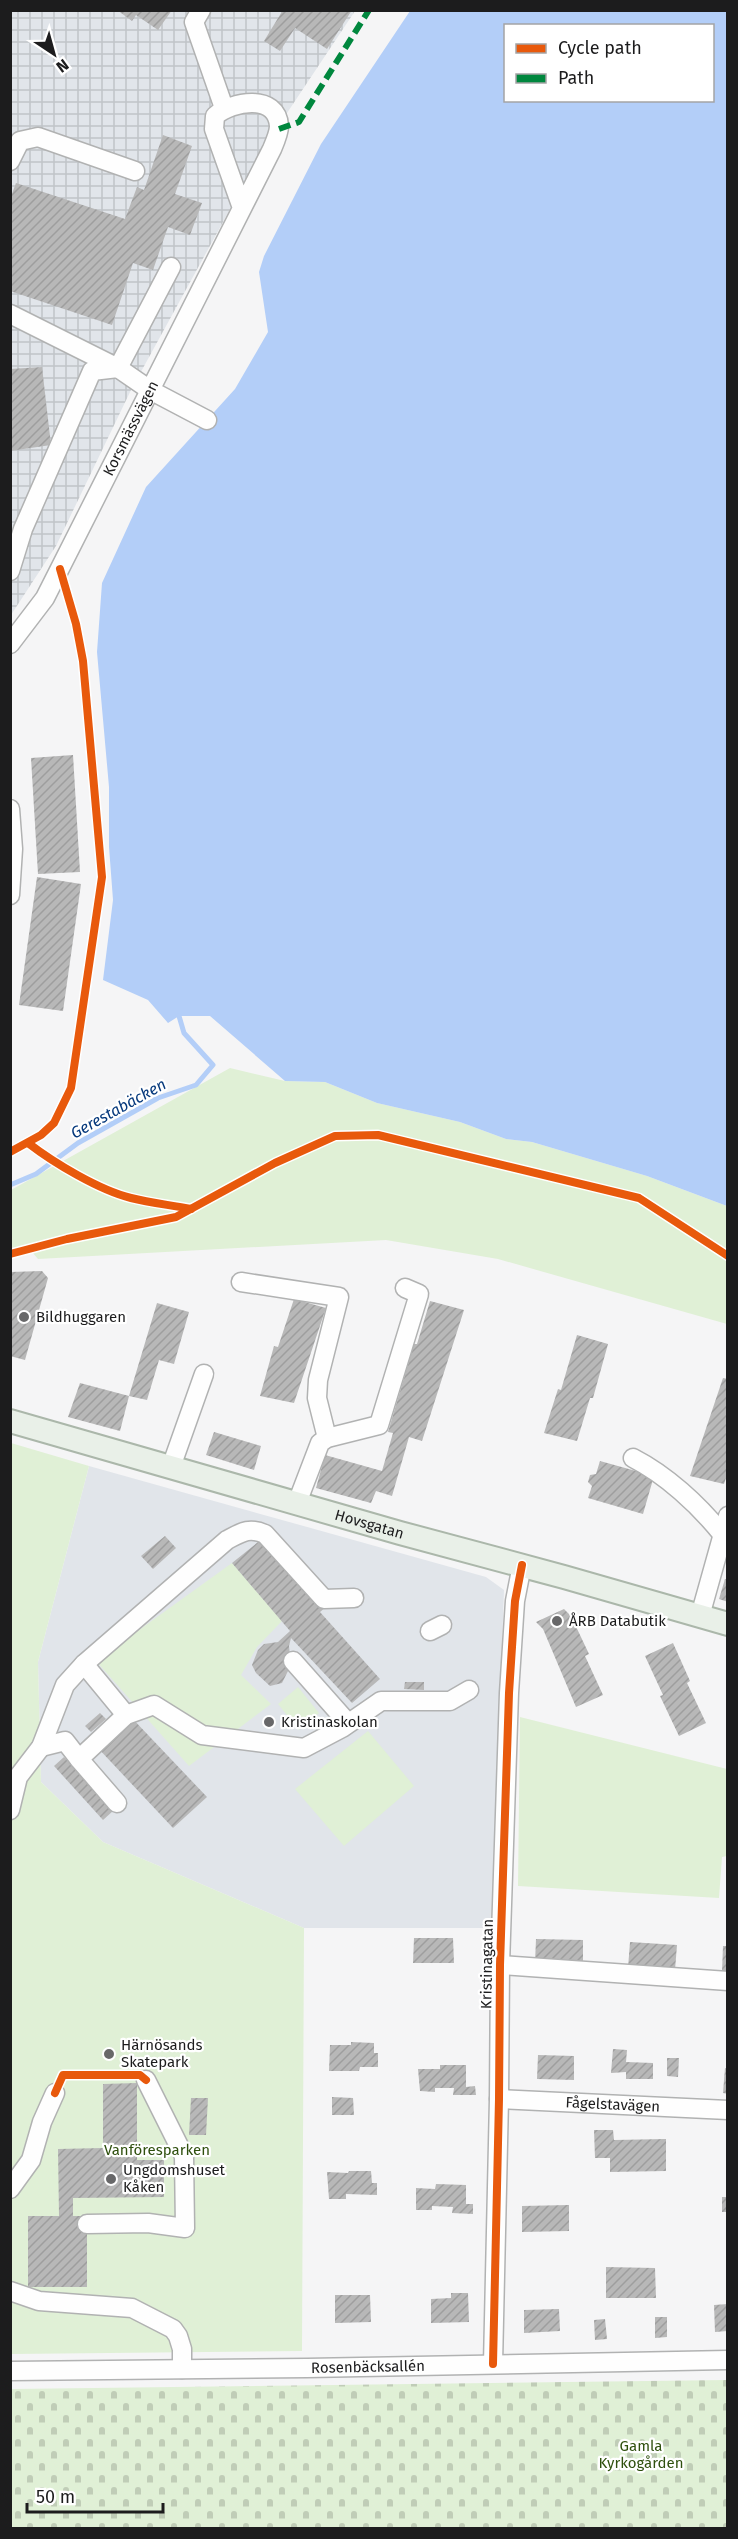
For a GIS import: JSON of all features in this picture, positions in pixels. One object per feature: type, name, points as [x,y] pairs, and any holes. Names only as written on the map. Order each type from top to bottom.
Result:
[{"type":"main road","name":"Hovsgatan","points":[[10,1421],[728,1624]]},
{"type":"street","points":[[201,10],[194,22],[224,108],[215,116],[214,129],[242,208]]},
{"type":"street","name":"Korsmässvägen","points":[[10,644],[45,598],[272,149],[279,129],[277,117],[271,109],[259,102],[224,108]]},
{"type":"street","points":[[10,161],[20,141],[38,137],[135,171]]},
{"type":"street","points":[[118,368],[171,267]]},
{"type":"street","points":[[10,314],[118,368],[150,390],[207,420]]},
{"type":"street","points":[[10,571],[23,530],[92,371],[118,368]]},
{"type":"street","points":[[10,809],[13,849],[10,895]]},
{"type":"street","points":[[241,1282],[339,1297],[318,1380],[317,1398],[327,1438]]},
{"type":"street","points":[[297,1503],[320,1443],[327,1438],[379,1425],[420,1294],[405,1288]]},
{"type":"street","points":[[171,1467],[204,1374]]},
{"type":"street","points":[[633,1458],[650,1467],[674,1486],[709,1518],[722,1534]]},
{"type":"street","points":[[700,1616],[728,1516]]},
{"type":"street","points":[[10,1810],[18,1778],[41,1747],[65,1685],[84,1664],[227,1540],[246,1530],[255,1529],[265,1534],[324,1599],[354,1598]]},
{"type":"street","name":"Kristinagatan","points":[[493,2364],[500,1965],[508,1693],[515,1602],[522,1565]]},
{"type":"street","points":[[293,1661],[348,1723]]},
{"type":"street","points":[[84,1664],[126,1715]]},
{"type":"street","points":[[79,1759],[126,1715],[154,1705],[202,1735],[304,1748],[381,1701],[450,1701],[469,1690]]},
{"type":"street","points":[[41,1747],[65,1741],[117,1803]]},
{"type":"street","points":[[500,1965],[728,1981]]},
{"type":"street","points":[[87,2224],[148,2223],[185,2228],[184,2156],[146,2080]]},
{"type":"street","points":[[10,2189],[31,2160],[42,2122],[55,2093]]},
{"type":"street","name":"Fågelstavägen","points":[[499,2099],[728,2110]]},
{"type":"street","points":[[10,2291],[39,2301],[132,2308],[173,2329],[182,2349],[182,2369]]},
{"type":"street","name":"Rosenbäcksallén","points":[[10,2371],[728,2360]]},
{"type":"shaded area","points":[[11,11],[355,11],[263,149],[131,390],[56,546],[11,615]]},
{"type":"shaded area","name":"Kristinaskolan","points":[[89,1466],[486,1577],[504,1590],[492,1928],[304,1928],[103,1842],[41,1782],[38,1662]]},
{"type":"green space","points":[[230,1068],[285,1081],[325,1082],[377,1103],[460,1122],[506,1139],[532,1142],[647,1176],[727,1206],[727,1324],[498,1259],[386,1240],[38,1259],[27,1246],[11,1249],[11,1190]]},
{"type":"green space","name":"Vanföresparken","points":[[11,1443],[89,1466],[38,1662],[41,1782],[103,1842],[304,1928],[302,2351],[11,2354]]},
{"type":"green space","points":[[232,1563],[282,1621],[257,1647],[241,1675],[271,1704],[189,1766],[96,1661]]},
{"type":"green space","points":[[298,1687],[319,1713],[299,1730],[278,1704]]},
{"type":"green space","points":[[520,1717],[727,1769],[727,1856],[722,1857],[719,1898],[518,1886]]},
{"type":"green space","points":[[368,1731],[414,1786],[344,1846],[295,1789]]},
{"type":"green space","name":"Gamla Kyrkogården","points":[[727,2380],[727,2528],[11,2528],[11,2389]]},
{"type":"water","points":[[410,11],[727,11],[727,1206],[647,1176],[532,1142],[506,1139],[460,1122],[377,1103],[325,1082],[285,1081],[210,1016],[179,1016],[168,1023],[148,1000],[103,980],[113,900],[109,847],[109,787],[97,652],[102,583],[146,487],[235,389],[268,332],[259,272],[264,256],[321,144]]},
{"type":"building","points":[[117,10],[172,10],[158,30],[136,15],[132,21]]},
{"type":"building","points":[[283,10],[352,10],[327,49],[295,28],[280,51],[264,41]]},
{"type":"building","points":[[163,135],[192,146],[175,194],[202,203],[190,235],[168,227],[153,270],[133,263],[112,325],[10,291],[10,199],[16,183],[125,219],[137,187],[144,190]]},
{"type":"building","points":[[42,367],[51,445],[10,451],[10,369]]},
{"type":"building","points":[[73,755],[80,872],[38,874],[31,758]]},
{"type":"building","points":[[37,877],[81,884],[63,1011],[19,1005]]},
{"type":"building","name":"Bildhuggaren","points":[[42,1271],[48,1278],[25,1360],[10,1356],[10,1272]]},
{"type":"building","points":[[294,1299],[326,1308],[294,1403],[260,1396],[274,1346],[278,1347]]},
{"type":"building","points":[[430,1301],[464,1310],[422,1441],[409,1437],[392,1496],[376,1491],[371,1503],[316,1488],[325,1455],[382,1471],[393,1433],[388,1432],[414,1344],[417,1344]]},
{"type":"building","points":[[157,1303],[189,1312],[174,1364],[159,1360],[147,1400],[129,1396]]},
{"type":"building","points":[[577,1335],[608,1344],[593,1398],[590,1398],[577,1441],[544,1433],[558,1389],[561,1390]]},
{"type":"building","points":[[723,1378],[728,1379],[728,1472],[724,1484],[690,1476]]},
{"type":"building","points":[[80,1383],[129,1396],[120,1431],[68,1417]]},
{"type":"building","points":[[214,1432],[261,1446],[254,1470],[206,1455]]},
{"type":"building","points":[[600,1461],[654,1476],[643,1514],[588,1498],[592,1486],[588,1482],[590,1475],[596,1474]]},
{"type":"building","points":[[165,1536],[176,1548],[153,1569],[141,1556]]},
{"type":"building","points":[[263,1538],[326,1607],[320,1612],[380,1679],[352,1703],[291,1638],[289,1646],[291,1665],[282,1683],[270,1686],[256,1673],[252,1665],[258,1650],[264,1644],[278,1642],[290,1631],[232,1563]]},
{"type":"building","points":[[725,1579],[728,1580],[728,1602],[719,1599]]},
{"type":"building","points":[[564,1609],[571,1616],[589,1654],[585,1656],[603,1695],[576,1707],[543,1629],[536,1622]]},
{"type":"building","points":[[673,1643],[690,1681],[687,1683],[706,1723],[679,1736],[660,1696],[663,1695],[645,1656]]},
{"type":"building","points":[[405,1682],[424,1682],[424,1690],[404,1689]]},
{"type":"building","points":[[100,1713],[106,1719],[91,1732],[85,1726]]},
{"type":"building","points":[[130,1716],[207,1797],[173,1828],[97,1747]]},
{"type":"building","points":[[64,1757],[113,1811],[103,1820],[54,1766]]},
{"type":"building","points":[[414,1938],[453,1938],[454,1963],[413,1963]]},
{"type":"building","points":[[536,1939],[583,1940],[583,1965],[535,1963]]},
{"type":"building","points":[[630,1942],[677,1945],[675,1970],[628,1968]]},
{"type":"building","points":[[723,1946],[728,1946],[728,1973],[722,1972]]},
{"type":"building","points":[[351,2042],[374,2043],[374,2053],[378,2053],[378,2067],[360,2067],[359,2071],[329,2071],[330,2045],[351,2045]]},
{"type":"building","points":[[613,2049],[627,2050],[626,2062],[653,2063],[653,2079],[626,2079],[626,2072],[611,2073]]},
{"type":"building","points":[[538,2055],[574,2056],[574,2080],[537,2079]]},
{"type":"building","points":[[667,2058],[679,2058],[678,2077],[667,2076]]},
{"type":"building","points":[[440,2065],[466,2065],[466,2087],[475,2086],[476,2095],[453,2095],[454,2088],[435,2088],[435,2092],[420,2091],[418,2069],[440,2069]]},
{"type":"building","points":[[725,2068],[728,2069],[728,2094],[723,2093]]},
{"type":"building","name":"Ungdomshuset Kåken","points":[[137,2083],[137,2160],[164,2160],[164,2197],[73,2198],[73,2216],[87,2216],[87,2287],[28,2287],[28,2216],[59,2216],[58,2149],[103,2148],[103,2084]]},
{"type":"building","points":[[332,2097],[353,2098],[354,2115],[332,2115]]},
{"type":"building","points":[[191,2098],[208,2098],[206,2135],[189,2135]]},
{"type":"building","points":[[594,2130],[613,2130],[614,2140],[666,2139],[666,2171],[610,2172],[610,2158],[595,2158]]},
{"type":"building","points":[[349,2171],[371,2171],[372,2183],[377,2183],[377,2195],[346,2194],[346,2199],[329,2199],[327,2172],[348,2173]]},
{"type":"building","points":[[436,2184],[466,2185],[466,2204],[473,2204],[473,2214],[452,2213],[453,2207],[432,2206],[432,2210],[416,2210],[416,2188],[435,2189]]},
{"type":"building","points":[[722,2197],[728,2197],[728,2212],[722,2212]]},
{"type":"building","points":[[569,2205],[569,2231],[522,2232],[522,2206]]},
{"type":"building","points":[[606,2267],[655,2268],[656,2298],[606,2298]]},
{"type":"building","points":[[451,2293],[468,2293],[469,2322],[431,2323],[431,2299],[451,2298]]},
{"type":"building","points":[[335,2295],[370,2295],[371,2322],[335,2323]]},
{"type":"building","points":[[728,2304],[728,2331],[715,2332],[714,2305]]},
{"type":"building","points":[[559,2309],[560,2331],[524,2333],[524,2310]]},
{"type":"building","points":[[655,2317],[667,2317],[667,2337],[655,2338]]},
{"type":"building","points":[[605,2319],[607,2339],[595,2340],[594,2320]]},
{"type":"waterway","name":"Gerestabäcken","points":[[10,1185],[36,1174],[78,1143],[158,1098],[196,1085],[213,1065],[184,1033],[179,1016]]},
{"type":"marked path","points":[[279,129],[299,122],[369,10]]},
{"type":"cycle path","points":[[10,1152],[41,1135],[54,1123],[71,1088],[102,877],[83,661],[76,624],[60,569]]},
{"type":"cycle path","points":[[10,1254],[67,1239],[176,1217],[275,1163],[335,1136],[378,1135],[639,1198],[728,1256]]},
{"type":"cycle path","points":[[28,1143],[64,1167],[105,1189],[131,1198],[191,1209]]},
{"type":"cycle path","points":[[493,2364],[500,1965],[509,1693],[515,1601],[522,1565]]},
{"type":"cycle path","points":[[55,2093],[63,2075],[140,2075],[146,2080]]},
{"type":"place","name":"Bildhuggaren","points":[[24,1317]]},
{"type":"place","name":"ÅRB Databutik","points":[[557,1621]]},
{"type":"place","name":"Kristinaskolan","points":[[269,1722]]},
{"type":"place","name":"Härnösands Skatepark","points":[[109,2054]]},
{"type":"place","name":"Ungdomshuset Kåken","points":[[111,2179]]}]
